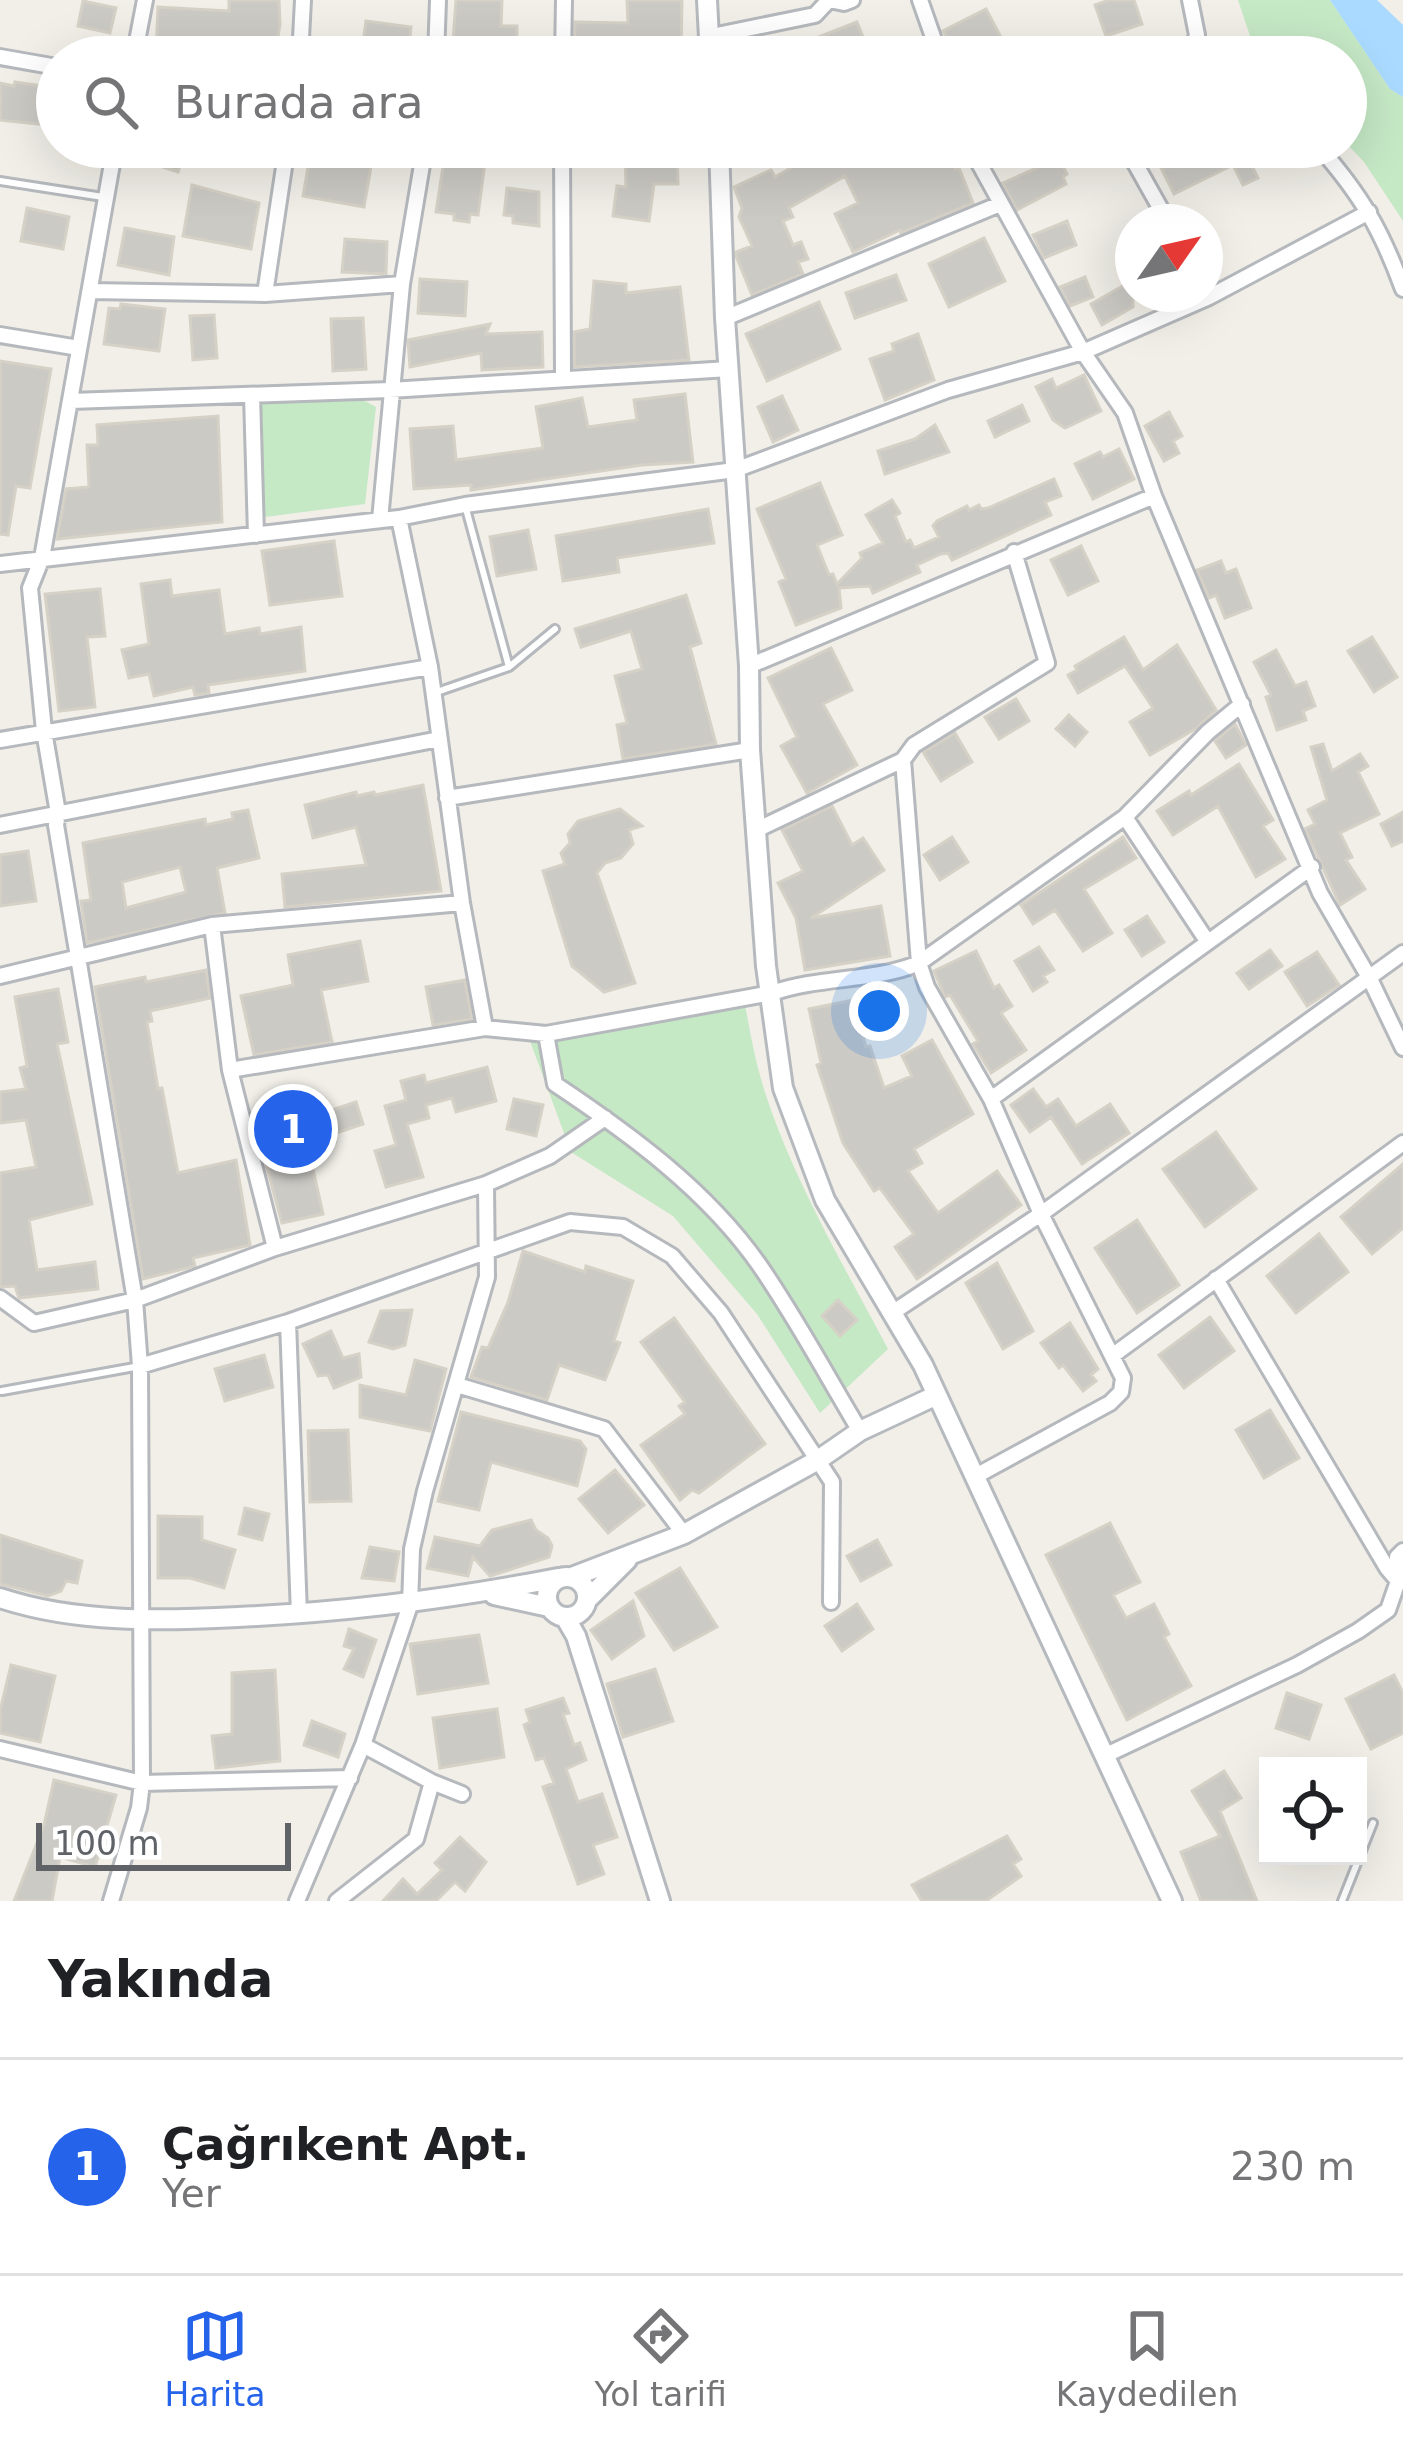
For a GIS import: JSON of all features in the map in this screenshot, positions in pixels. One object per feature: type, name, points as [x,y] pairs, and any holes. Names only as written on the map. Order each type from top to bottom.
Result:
[{"type":"main road","points":[[707,0],[708,36]]},
{"type":"main road","points":[[720,168],[750,750],[766,965],[783,1088],[825,1200],[937,1395],[1171,1901]]},
{"type":"main road","points":[[0,1598],[138,1621],[410,1605],[565,1578],[684,1534],[818,1460],[860,1431],[937,1395]]},
{"type":"main road","points":[[484,1593],[579,1613],[630,1556]]},
{"type":"main road","points":[[565,1578],[584,1586],[587,1600]]},
{"type":"main road","points":[[565,1578],[548,1589],[557,1612],[576,1636],[660,1901]]},
{"type":"street","points":[[138,36],[146,0]]},
{"type":"street","points":[[301,36],[303,0]]},
{"type":"street","points":[[437,36],[438,0]]},
{"type":"street","points":[[563,36],[564,0]]},
{"type":"street","points":[[745,36],[815,15],[829,0],[852,0]]},
{"type":"street","points":[[920,0],[933,36]]},
{"type":"street","points":[[1190,0],[1197,36]]},
{"type":"street","points":[[0,57],[36,64]]},
{"type":"street","points":[[111,168],[42,558],[30,588],[56,825],[135,1300],[140,1366],[142,1783],[140,1808],[111,1901]]},
{"type":"street","points":[[265,294],[284,168]]},
{"type":"street","points":[[380,520],[402,284],[421,168]]},
{"type":"street","points":[[562,168],[563,377]]},
{"type":"street","points":[[981,168],[1083,352],[1125,412],[1154,496],[1325,903],[1370,979],[1403,1048]]},
{"type":"street","points":[[1138,168],[1158,204]]},
{"type":"street","points":[[1335,168],[1381,230],[1403,289]]},
{"type":"street","points":[[725,318],[1000,204]]},
{"type":"street","points":[[1223,285],[1369,212]]},
{"type":"street","points":[[90,291],[265,294],[402,284]]},
{"type":"street","points":[[0,564],[399,518],[735,470],[949,390],[1083,352],[1167,312]]},
{"type":"street","points":[[0,335],[79,348]]},
{"type":"street","points":[[71,401],[390,390],[730,369]]},
{"type":"street","points":[[252,395],[256,536]]},
{"type":"street","points":[[749,666],[1154,496]]},
{"type":"street","points":[[399,518],[430,667],[484,1028]]},
{"type":"street","points":[[756,830],[903,760],[914,745],[1047,663],[1014,552]]},
{"type":"street","points":[[0,740],[430,667]]},
{"type":"street","points":[[230,1070],[484,1028],[546,1034],[772,993],[803,983],[897,972],[919,962],[1125,817],[1208,732],[1243,704]]},
{"type":"street","points":[[0,825],[439,739]]},
{"type":"street","points":[[447,798],[750,750]]},
{"type":"street","points":[[903,760],[919,962],[928,987],[991,1099],[1040,1214],[1123,1378],[1110,1403],[974,1477]]},
{"type":"street","points":[[1125,817],[1207,941]]},
{"type":"street","points":[[991,1099],[1312,867]]},
{"type":"street","points":[[0,976],[212,925],[462,903]]},
{"type":"street","points":[[212,925],[230,1070],[275,1249]]},
{"type":"street","points":[[892,1313],[1040,1214],[1403,953]]},
{"type":"street","points":[[546,1034],[555,1084],[639,1142],[686,1185],[760,1266],[860,1431]]},
{"type":"street","points":[[0,1298],[34,1323],[135,1300],[275,1249],[486,1184],[550,1156],[605,1118]]},
{"type":"street","points":[[1112,1356],[1403,1143]]},
{"type":"street","points":[[297,1901],[363,1745],[410,1605],[412,1550],[487,1277],[486,1184]]},
{"type":"street","points":[[140,1366],[288,1322],[570,1222],[623,1227],[672,1256],[721,1313],[832,1482],[831,1602]]},
{"type":"street","points":[[1216,1279],[1398,1581]]},
{"type":"street","points":[[288,1322],[299,1614]]},
{"type":"street","points":[[457,1385],[604,1429],[684,1534]]},
{"type":"street","points":[[1104,1756],[1358,1631],[1388,1610],[1398,1581],[1397,1557],[1403,1550]]},
{"type":"street","points":[[363,1745],[462,1794]]},
{"type":"street","points":[[0,1748],[142,1783],[350,1778]]},
{"type":"street","points":[[338,1901],[416,1839],[432,1783]]},
{"type":"lane","points":[[0,182],[106,198]]},
{"type":"lane","points":[[465,505],[509,667]]},
{"type":"lane","points":[[434,693],[509,667],[555,629]]},
{"type":"lane","points":[[2,1391],[140,1366]]},
{"type":"lane","points":[[1342,1901],[1373,1823]]},
{"type":"green space","points":[[1238,0],[1330,0],[1354,36],[1250,36]]},
{"type":"green space","points":[[1367,55],[1390,89],[1403,97],[1403,221],[1367,167]]},
{"type":"green space","points":[[365,401],[376,407],[365,504],[265,517],[258,410],[262,402]]},
{"type":"green space","points":[[743,996],[772,1113],[818,1217],[888,1349],[820,1413],[757,1314],[673,1216],[571,1152],[530,1041]]},
{"type":"water","points":[[1330,0],[1377,0],[1403,25],[1403,97],[1390,89],[1367,55],[1367,36],[1354,36]]},
{"type":"building","points":[[229,0],[279,0],[278,36],[157,36],[158,7],[229,11]]},
{"type":"building","points":[[456,0],[502,0],[501,26],[517,26],[517,36],[453,36]]},
{"type":"building","points":[[627,0],[682,0],[681,36],[575,36],[575,22],[628,23]]},
{"type":"building","points":[[1134,0],[1142,24],[1106,36],[1095,5]]},
{"type":"building","points":[[83,1],[116,8],[110,33],[78,26]]},
{"type":"building","points":[[986,9],[1000,36],[946,36],[943,31]]},
{"type":"building","points":[[366,21],[411,27],[410,36],[364,36]]},
{"type":"building","points":[[857,22],[863,36],[821,36]]},
{"type":"building","points":[[15,82],[36,85],[36,124],[0,120],[0,83],[14,86]]},
{"type":"building","points":[[308,168],[371,168],[364,207],[303,196]]},
{"type":"building","points":[[443,168],[484,168],[478,215],[470,214],[469,222],[436,212]]},
{"type":"building","points":[[626,168],[678,168],[678,184],[654,184],[649,221],[613,216],[617,186],[626,187]]},
{"type":"building","points":[[791,168],[959,168],[973,203],[853,252],[835,214],[858,203],[845,176],[789,208],[793,217],[783,221],[793,245],[801,242],[808,259],[798,262],[803,274],[752,295],[736,256],[752,246],[739,217],[742,208],[734,187],[771,170],[775,177]]},
{"type":"building","points":[[1037,168],[1064,168],[1067,174],[1063,177],[1066,184],[1017,210],[1003,183]]},
{"type":"building","points":[[1161,168],[1227,168],[1174,194]]},
{"type":"building","points":[[1234,168],[1253,168],[1258,178],[1243,185]]},
{"type":"building","points":[[192,185],[259,203],[251,249],[183,236]]},
{"type":"building","points":[[507,188],[539,192],[539,226],[513,223],[513,216],[504,215]]},
{"type":"building","points":[[27,208],[69,217],[63,249],[21,241]]},
{"type":"building","points":[[1067,221],[1076,245],[1044,258],[1033,235]]},
{"type":"building","points":[[125,228],[174,237],[169,275],[118,265]]},
{"type":"building","points":[[984,238],[1005,281],[949,307],[929,264]]},
{"type":"building","points":[[345,239],[387,242],[386,274],[342,272]]},
{"type":"building","points":[[896,275],[906,300],[855,318],[846,293]]},
{"type":"building","points":[[1085,277],[1093,297],[1070,306],[1060,287]]},
{"type":"building","points":[[420,279],[467,282],[465,316],[418,313]]},
{"type":"building","points":[[594,281],[626,284],[626,293],[680,287],[689,360],[574,367],[574,332],[590,329]]},
{"type":"building","points":[[1115,290],[1115,312],[1124,312],[1102,325],[1091,304]]},
{"type":"building","points":[[819,302],[840,349],[767,381],[746,334]]},
{"type":"building","points":[[121,304],[165,309],[159,351],[104,344],[109,308],[120,309]]},
{"type":"building","points":[[214,315],[217,358],[193,360],[190,316]]},
{"type":"building","points":[[363,318],[366,369],[333,371],[331,319]]},
{"type":"building","points":[[490,324],[486,334],[542,332],[543,367],[482,370],[481,353],[410,367],[408,340]]},
{"type":"building","points":[[918,334],[934,380],[885,400],[870,359],[894,351],[892,344]]},
{"type":"building","points":[[0,361],[51,369],[30,488],[16,486],[8,535],[0,534]]},
{"type":"building","points":[[1084,375],[1101,411],[1065,428],[1053,420],[1036,387],[1052,379],[1056,388]]},
{"type":"building","points":[[685,394],[693,462],[471,490],[471,485],[414,489],[410,429],[453,426],[456,460],[543,448],[536,407],[582,398],[588,427],[637,420],[634,400]]},
{"type":"building","points":[[782,396],[798,430],[773,442],[758,407]]},
{"type":"building","points":[[1022,405],[1029,421],[995,437],[988,421]]},
{"type":"building","points":[[1169,412],[1182,436],[1173,441],[1179,453],[1164,461],[1145,426]]},
{"type":"building","points":[[218,416],[222,522],[57,539],[66,489],[89,487],[87,445],[98,445],[97,425]]},
{"type":"building","points":[[935,425],[949,452],[885,474],[878,451],[915,439]]},
{"type":"building","points":[[1119,449],[1134,479],[1093,499],[1075,464]]},
{"type":"building","points":[[1054,479],[1061,496],[1045,502],[1051,515],[952,560],[948,553],[941,554],[917,565],[920,572],[873,593],[870,586],[839,588],[841,608],[796,625],[779,582],[786,579],[757,509],[820,483],[842,535],[817,545],[837,584],[862,558],[860,553],[883,543],[866,515],[892,500],[906,542],[910,540],[914,548],[939,537],[933,526],[937,521],[967,506],[969,510],[979,505],[988,508]]},
{"type":"building","points":[[708,509],[714,543],[617,558],[619,572],[563,581],[556,536]]},
{"type":"building","points":[[528,530],[536,569],[497,576],[490,537]]},
{"type":"building","points":[[334,541],[342,596],[270,605],[262,551]]},
{"type":"building","points":[[1081,546],[1098,581],[1068,595],[1051,560]]},
{"type":"building","points":[[1221,561],[1226,573],[1236,569],[1251,608],[1225,618],[1216,595],[1209,598],[1197,570]]},
{"type":"building","points":[[170,580],[172,596],[219,590],[225,634],[301,627],[305,671],[208,685],[209,693],[195,695],[193,687],[154,696],[149,674],[129,678],[122,650],[149,644],[141,584]]},
{"type":"building","points":[[100,589],[105,636],[87,637],[95,707],[59,711],[45,594]]},
{"type":"building","points":[[686,595],[701,643],[690,647],[716,744],[623,759],[617,725],[627,723],[615,676],[642,669],[631,631],[581,647],[575,629]]},
{"type":"building","points":[[1124,637],[1143,670],[1177,645],[1216,710],[1197,728],[1150,755],[1130,722],[1153,708],[1125,666],[1078,693],[1068,675]]},
{"type":"building","points":[[1372,637],[1397,677],[1374,692],[1348,651]]},
{"type":"building","points":[[831,648],[852,690],[823,704],[857,765],[807,793],[781,746],[797,737],[768,678]]},
{"type":"building","points":[[1276,650],[1295,686],[1306,682],[1315,706],[1303,711],[1306,720],[1277,730],[1266,697],[1271,695],[1254,662]]},
{"type":"building","points":[[1016,699],[1029,721],[999,739],[985,717]]},
{"type":"building","points":[[1069,715],[1087,732],[1075,746],[1056,729]]},
{"type":"building","points":[[1235,724],[1246,745],[1226,758],[1215,741]]},
{"type":"building","points":[[955,733],[972,762],[941,781],[923,752]]},
{"type":"building","points":[[1323,744],[1332,771],[1360,754],[1368,766],[1358,772],[1379,814],[1340,833],[1352,857],[1346,860],[1365,889],[1340,905],[1305,829],[1315,824],[1308,810],[1327,800],[1311,747]]},
{"type":"building","points":[[1239,764],[1273,820],[1263,826],[1285,859],[1256,877],[1218,806],[1173,835],[1157,811]]},
{"type":"building","points":[[423,785],[441,891],[285,907],[282,874],[366,865],[356,827],[313,838],[305,805],[356,792],[357,796],[375,795]]},
{"type":"building","points":[[832,806],[852,845],[863,838],[884,870],[811,918],[881,906],[890,956],[805,970],[796,918],[778,883],[803,871],[782,830]]},
{"type":"building","points":[[620,809],[642,826],[629,830],[633,844],[621,858],[605,863],[597,873],[635,983],[604,992],[572,966],[543,871],[565,864],[561,853],[578,821]]},
{"type":"building","points":[[248,810],[259,858],[217,868],[225,913],[87,943],[81,901],[91,900],[83,843],[205,819],[206,825],[233,819],[232,813]],"holes":[[[180,867],[186,892],[126,908],[122,882]]]},
{"type":"building","points":[[1403,812],[1403,841],[1392,846],[1381,824]]},
{"type":"building","points":[[952,837],[968,862],[940,880],[924,855]]},
{"type":"building","points":[[1123,837],[1136,858],[1084,889],[1112,933],[1083,951],[1055,910],[1033,924],[1021,905]]},
{"type":"building","points":[[28,851],[36,901],[0,906],[0,855]]},
{"type":"building","points":[[1147,916],[1164,942],[1142,956],[1125,930]]},
{"type":"building","points":[[360,941],[368,981],[321,990],[332,1042],[254,1055],[241,996],[293,985],[288,955]]},
{"type":"building","points":[[1039,947],[1054,970],[1033,991],[1015,961]]},
{"type":"building","points":[[1270,950],[1282,966],[1249,989],[1237,973]]},
{"type":"building","points":[[976,951],[994,988],[999,985],[1012,1006],[1001,1013],[1026,1050],[991,1073],[973,1044],[978,1041],[950,995],[945,997],[934,971]]},
{"type":"building","points":[[1317,952],[1339,985],[1307,1006],[1285,972]]},
{"type":"building","points":[[206,970],[210,998],[150,1011],[152,1021],[147,1022],[178,1173],[236,1160],[250,1245],[193,1258],[195,1266],[143,1279],[95,987]]},
{"type":"building","points":[[465,980],[472,1019],[433,1025],[426,987]]},
{"type":"building","points":[[58,989],[68,1042],[57,1044],[92,1204],[29,1220],[37,1270],[95,1262],[98,1289],[19,1298],[15,1286],[0,1287],[0,1173],[36,1167],[26,1120],[0,1123],[0,1092],[26,1089],[20,1068],[27,1066],[15,997]]},
{"type":"building","points":[[853,1000],[884,1088],[912,1076],[902,1056],[932,1040],[973,1114],[914,1149],[922,1163],[908,1171],[938,1213],[997,1171],[1021,1205],[917,1279],[895,1247],[914,1234],[880,1188],[874,1191],[843,1143],[817,1065],[821,1063],[809,1009]]},
{"type":"building","points":[[487,1067],[496,1101],[456,1112],[452,1098],[426,1105],[429,1118],[407,1124],[423,1177],[386,1187],[375,1151],[396,1145],[385,1106],[406,1100],[401,1081],[424,1075],[426,1083]]},
{"type":"building","points":[[1033,1089],[1046,1107],[1058,1099],[1076,1126],[1110,1104],[1129,1133],[1082,1164],[1051,1117],[1030,1132],[1011,1105]]},
{"type":"building","points":[[325,1099],[329,1111],[356,1102],[363,1124],[333,1134],[335,1142],[309,1151],[323,1214],[282,1223],[254,1120]]},
{"type":"building","points":[[514,1099],[543,1105],[536,1136],[507,1129]]},
{"type":"building","points":[[1216,1132],[1256,1189],[1205,1227],[1163,1169]]},
{"type":"building","points":[[1403,1164],[1403,1228],[1372,1254],[1341,1217]]},
{"type":"building","points":[[1137,1220],[1179,1285],[1137,1313],[1095,1248]]},
{"type":"building","points":[[1319,1234],[1348,1272],[1296,1313],[1267,1276]]},
{"type":"building","points":[[523,1251],[585,1272],[586,1266],[633,1281],[614,1341],[620,1343],[605,1380],[559,1365],[547,1400],[471,1377],[508,1302]]},
{"type":"building","points":[[997,1263],[1033,1331],[1003,1349],[966,1283]]},
{"type":"building","points":[[838,1300],[857,1320],[840,1336],[822,1316]]},
{"type":"building","points":[[412,1310],[405,1345],[393,1349],[369,1342],[381,1311]]},
{"type":"building","points":[[1210,1317],[1234,1351],[1184,1388],[1159,1355]]},
{"type":"building","points":[[674,1318],[765,1444],[699,1493],[692,1490],[680,1500],[641,1445],[685,1414],[679,1406],[685,1402],[641,1342]]},
{"type":"building","points":[[1070,1323],[1098,1369],[1091,1375],[1096,1381],[1083,1391],[1041,1343]]},
{"type":"building","points":[[331,1331],[343,1358],[359,1354],[361,1377],[334,1388],[328,1375],[318,1376],[303,1344]]},
{"type":"building","points":[[264,1355],[273,1387],[225,1401],[215,1369]]},
{"type":"building","points":[[415,1360],[446,1369],[430,1431],[360,1417],[360,1385],[406,1395]]},
{"type":"building","points":[[1270,1410],[1299,1458],[1264,1478],[1236,1430]]},
{"type":"building","points":[[461,1412],[580,1441],[586,1449],[577,1486],[491,1462],[479,1510],[438,1501]]},
{"type":"building","points":[[348,1430],[351,1501],[310,1502],[308,1431]]},
{"type":"building","points":[[615,1470],[644,1505],[608,1533],[579,1499]]},
{"type":"building","points":[[245,1508],[269,1514],[262,1540],[239,1534]]},
{"type":"building","points":[[158,1516],[202,1517],[202,1540],[235,1550],[224,1588],[190,1578],[158,1578]]},
{"type":"building","points":[[531,1520],[552,1546],[549,1557],[490,1576],[473,1557],[468,1576],[427,1568],[435,1537],[480,1546],[492,1530]]},
{"type":"building","points":[[1110,1523],[1140,1582],[1113,1595],[1126,1618],[1154,1604],[1169,1634],[1164,1637],[1191,1686],[1127,1720],[1046,1555]]},
{"type":"building","points":[[0,1535],[82,1561],[77,1583],[66,1581],[61,1591],[48,1596],[0,1584]]},
{"type":"building","points":[[877,1540],[891,1565],[861,1581],[847,1556]]},
{"type":"building","points":[[370,1547],[399,1552],[394,1581],[362,1578]]},
{"type":"building","points":[[680,1568],[717,1627],[674,1650],[636,1593]]},
{"type":"building","points":[[633,1601],[644,1636],[612,1659],[591,1630]]},
{"type":"building","points":[[857,1604],[873,1629],[842,1651],[825,1626]]},
{"type":"building","points":[[349,1629],[376,1640],[363,1677],[344,1669],[354,1649],[344,1646]]},
{"type":"building","points":[[479,1635],[488,1683],[418,1694],[410,1644]]},
{"type":"building","points":[[11,1665],[55,1676],[40,1742],[0,1733]]},
{"type":"building","points":[[655,1669],[673,1721],[623,1737],[607,1684]]},
{"type":"building","points":[[275,1670],[280,1761],[216,1768],[212,1736],[232,1734],[232,1673]]},
{"type":"building","points":[[1394,1675],[1403,1693],[1403,1733],[1371,1749],[1346,1699]]},
{"type":"building","points":[[1287,1693],[1321,1705],[1309,1739],[1276,1728]]},
{"type":"building","points":[[563,1698],[569,1713],[563,1714],[574,1745],[580,1743],[586,1760],[566,1769],[578,1802],[602,1794],[617,1837],[593,1845],[604,1874],[578,1884],[543,1787],[554,1783],[544,1758],[536,1760],[524,1725],[530,1722],[526,1710]]},
{"type":"building","points":[[497,1709],[504,1757],[440,1768],[433,1718]]},
{"type":"building","points":[[312,1721],[345,1734],[338,1757],[304,1745]]},
{"type":"building","points":[[1224,1771],[1241,1798],[1220,1811],[1257,1901],[1201,1901],[1181,1852],[1220,1836],[1192,1791]]},
{"type":"building","points":[[54,1780],[116,1795],[95,1867],[60,1857],[52,1901],[14,1901],[44,1825]]},
{"type":"building","points":[[1007,1836],[1021,1859],[1013,1864],[1021,1876],[986,1901],[922,1901],[912,1885]]},
{"type":"building","points":[[460,1837],[486,1862],[465,1891],[455,1882],[436,1901],[383,1901],[403,1879],[417,1894],[442,1870],[435,1863]]},
{"type":"place","name":"Çağrıkent Apt.","points":[[293,1129]]}]
